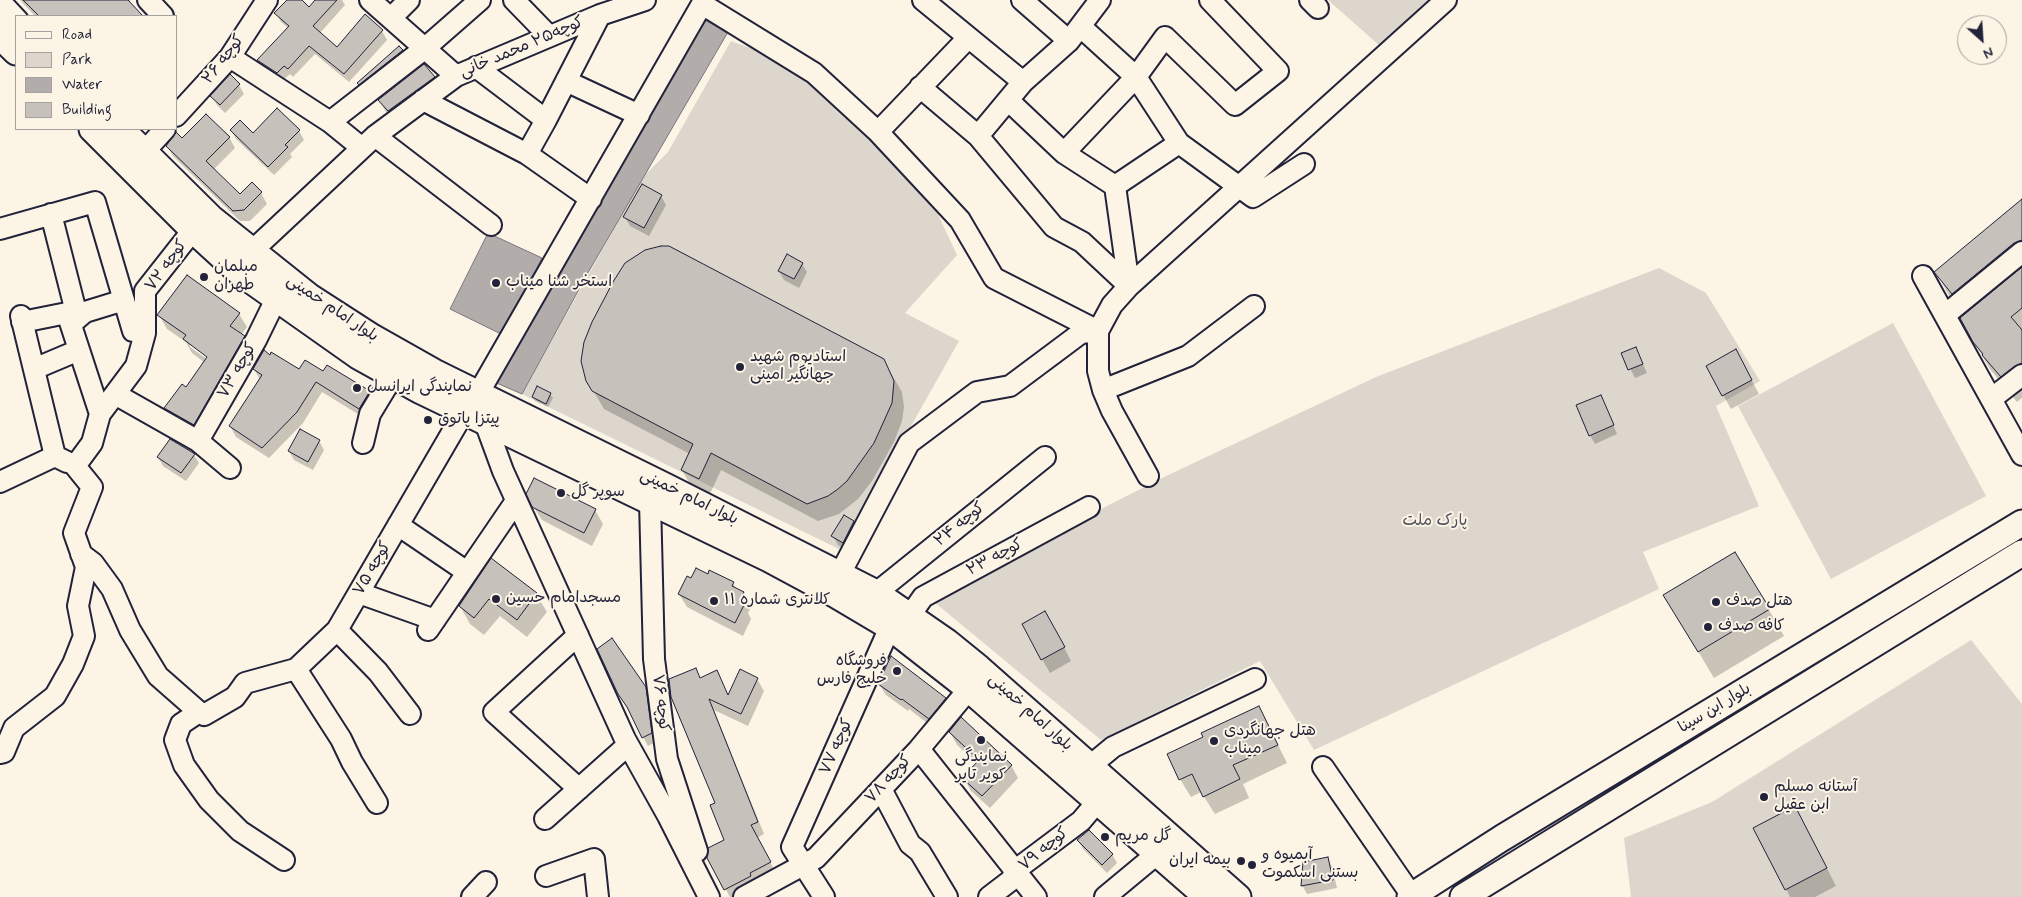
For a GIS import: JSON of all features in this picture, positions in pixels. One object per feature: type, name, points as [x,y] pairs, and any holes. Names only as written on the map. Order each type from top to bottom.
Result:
[{"type":"main road","points":[[0,36],[15,51]]},
{"type":"main road","name":"بلوار امام خمینی","points":[[93,130],[193,230],[239,272],[358,356],[393,376],[659,482],[876,593],[900,622],[969,689],[1207,897]]},
{"type":"main road","name":"بلوار امام خمینی","points":[[121,130],[211,218],[310,297],[372,337],[434,372],[476,409],[650,501],[778,564],[836,595],[900,622],[979,668],[1238,897]]},
{"type":"main road","name":"بلوار ابن سینا","points":[[1411,896],[1511,833],[2022,523]]},
{"type":"main road","name":"بلوار ابن سینا","points":[[1463,897],[2022,554]]},
{"type":"street","points":[[148,0],[162,15]]},
{"type":"street","name":"کوچه ۲۶","points":[[178,114],[230,57],[267,0]]},
{"type":"street","points":[[370,0],[456,76]]},
{"type":"street","points":[[391,18],[409,0]]},
{"type":"street","points":[[330,122],[424,49],[480,0]]},
{"type":"street","points":[[514,0],[550,36]]},
{"type":"street","name":"کوچه۲۵ محمد خانی","points":[[252,251],[368,142],[456,76],[600,15],[642,0]]},
{"type":"street","points":[[923,0],[1023,82]]},
{"type":"street","points":[[1022,0],[1136,77],[1179,143],[1254,197],[1304,164]]},
{"type":"street","points":[[978,136],[1023,82],[1075,34],[1100,0]]},
{"type":"street","points":[[1064,153],[1136,77],[1165,37],[1236,104],[1278,71],[1210,0]]},
{"type":"street","points":[[1148,476],[1112,411],[1103,390],[1098,371],[1098,331],[1112,305],[1129,286],[1446,0]]},
{"type":"street","points":[[703,2],[814,74],[878,132],[960,220],[994,278],[1098,331]]},
{"type":"street","name":"کوچه ۷۵","points":[[296,669],[338,630],[398,525],[476,409],[590,199],[703,2]]},
{"type":"street","points":[[527,154],[600,15]]},
{"type":"street","points":[[878,132],[968,38]]},
{"type":"street","points":[[230,57],[330,122],[368,142],[491,226]]},
{"type":"street","points":[[476,67],[546,120]]},
{"type":"street","points":[[566,81],[639,115]]},
{"type":"street","points":[[920,87],[978,136],[1054,227],[1082,242],[1129,286]]},
{"type":"street","points":[[423,100],[527,154],[590,199]]},
{"type":"street","points":[[1008,101],[1064,153],[1115,186],[1129,286]]},
{"type":"street","points":[[144,152],[164,130]]},
{"type":"street","points":[[1115,186],[1179,143]]},
{"type":"street","points":[[0,229],[95,202],[133,331],[145,333]]},
{"type":"street","points":[[51,214],[75,308],[69,318],[100,414],[92,443],[75,466]]},
{"type":"street","name":"کوچه ۷۲","points":[[100,414],[136,366],[145,333],[145,291],[193,230]]},
{"type":"street","points":[[1945,315],[2022,252]]},
{"type":"street","points":[[1923,276],[2022,455]]},
{"type":"street","name":"کوچه ۷۳","points":[[198,441],[256,340],[276,299]]},
{"type":"street","points":[[0,753],[4,752],[14,728],[56,696],[73,664],[84,636],[78,606],[86,567],[74,533],[92,487],[75,466],[55,456],[22,319],[69,318],[124,300]]},
{"type":"street","points":[[1103,390],[1188,356],[1254,306]]},
{"type":"street","points":[[840,574],[909,443],[977,392],[1010,386],[1081,333],[1098,331]]},
{"type":"street","points":[[34,369],[79,350]]},
{"type":"street","points":[[1991,399],[2022,375]]},
{"type":"street","points":[[363,443],[370,414],[393,376]]},
{"type":"street","points":[[115,394],[198,441],[230,468]]},
{"type":"street","points":[[476,409],[628,745],[710,897]]},
{"type":"street","points":[[0,482],[55,456]]},
{"type":"street","name":"کوچه ۲۴","points":[[876,593],[1045,457]]},
{"type":"street","points":[[359,593],[431,625],[516,500]]},
{"type":"street","name":"کوچه ۷۶","points":[[650,501],[654,659],[667,759],[710,897]]},
{"type":"street","name":"کوچه ۲۳","points":[[900,622],[923,597],[1089,507]]},
{"type":"street","points":[[398,525],[467,572]]},
{"type":"street","points":[[81,554],[93,563],[112,589],[130,630],[158,676],[198,712],[204,715],[235,696],[245,683],[296,669],[341,739],[352,762],[377,803]]},
{"type":"street","name":"کوچه ۷۷","points":[[803,866],[792,847],[900,622]]},
{"type":"street","points":[[338,630],[378,672],[410,714]]},
{"type":"street","points":[[578,635],[494,712],[579,789]]},
{"type":"street","points":[[1090,766],[1113,747],[1255,679]]},
{"type":"street","name":"کوچه ۷۸","points":[[750,896],[816,858],[919,749],[969,689]]},
{"type":"street","points":[[198,712],[181,724],[175,740],[184,765],[209,800],[240,831],[284,860]]},
{"type":"street","points":[[545,819],[628,745]]},
{"type":"street","points":[[919,749],[1036,897]]},
{"type":"street","points":[[1323,767],[1411,896]]},
{"type":"street","points":[[881,789],[910,844],[920,852],[948,897]]},
{"type":"street","name":"کوچه ۷۹","points":[[989,897],[1010,881],[1022,866],[1081,821],[1098,801]]},
{"type":"street","points":[[1105,897],[1158,853]]},
{"type":"street","points":[[546,876],[594,859],[598,897]]},
{"type":"street","points":[[803,866],[824,897]]},
{"type":"street","points":[[472,897],[486,882]]},
{"type":"green space","points":[[1328,0],[1432,0],[1380,46]]},
{"type":"green space","name":"استادیوم شهید جهانگیر امینی","points":[[731,41],[805,68],[936,210],[957,255],[905,313],[959,341],[841,550],[522,394],[643,177],[668,152]]},
{"type":"green space","name":"پارک ملت","points":[[1659,268],[1706,293],[1760,381],[1716,406],[1759,506],[1643,552],[1659,589],[1314,750],[1260,661],[1101,740],[928,597],[1162,478],[1376,377]]},
{"type":"green space","points":[[1893,323],[1986,496],[1831,579],[1738,406]]},
{"type":"green space","points":[[1971,640],[2022,704],[2022,897],[1631,897],[1624,838],[1712,802]]},
{"type":"water","points":[[699,17],[728,32],[589,271],[522,394],[492,381]]},
{"type":"water","name":"استخر شنا میناب","points":[[488,233],[542,258],[503,335],[450,309]]},
{"type":"building","points":[[23,0],[128,0],[142,15],[38,15]]},
{"type":"building","points":[[287,0],[302,0],[309,7],[315,0],[337,0],[313,26],[337,47],[365,14],[383,30],[344,74],[309,46],[288,69],[284,66],[277,73],[257,60],[289,26],[274,13]]},
{"type":"building","points":[[399,46],[403,50],[359,85],[357,83]]},
{"type":"building","points":[[424,64],[435,77],[388,111],[378,100]]},
{"type":"building","points":[[230,74],[240,84],[220,105],[210,96]]},
{"type":"building","points":[[277,108],[300,130],[285,145],[288,147],[268,167],[230,130],[240,120],[253,133]]},
{"type":"building","points":[[206,114],[230,137],[206,161],[240,194],[252,182],[262,192],[244,210],[233,211],[166,146],[176,132],[182,138]]},
{"type":"building","points":[[642,184],[662,195],[644,228],[623,217]]},
{"type":"building","points":[[2022,199],[2022,240],[2014,243],[1952,294],[1934,272]]},
{"type":"building","points":[[669,246],[884,359],[894,381],[892,403],[874,443],[847,481],[828,496],[807,504],[711,453],[699,479],[681,470],[693,444],[592,391],[586,381],[581,361],[584,342],[592,322],[625,263],[645,250]]},
{"type":"building","points":[[787,254],[803,263],[794,279],[778,271]]},
{"type":"building","points":[[2022,267],[2022,308],[2011,317],[2022,330],[2022,363],[2001,377],[1982,355],[1960,318]]},
{"type":"building","points":[[187,275],[240,313],[230,326],[245,336],[194,425],[164,408],[182,384],[186,387],[207,357],[183,339],[186,335],[157,315]]},
{"type":"building","points":[[1636,347],[1643,364],[1628,370],[1621,353]]},
{"type":"building","points":[[1736,349],[1752,380],[1722,396],[1706,366]]},
{"type":"building","points":[[264,350],[270,355],[271,352],[299,369],[305,360],[323,371],[327,365],[370,391],[359,409],[316,382],[297,412],[262,448],[229,426],[262,375],[253,369]]},
{"type":"building","points":[[537,386],[551,393],[546,404],[532,397]]},
{"type":"building","points":[[1601,395],[1614,425],[1589,436],[1576,405]]},
{"type":"building","points":[[300,429],[320,440],[308,462],[288,451]]},
{"type":"building","points":[[170,439],[195,454],[181,473],[157,457]]},
{"type":"building","points":[[534,478],[596,509],[584,533],[532,507],[526,494]]},
{"type":"building","points":[[844,515],[854,521],[843,543],[831,536]]},
{"type":"building","name":"هتل صدف","points":[[1735,552],[1770,609],[1698,652],[1663,595]]},
{"type":"building","name":"مسجدامام حسین","points":[[491,558],[537,593],[517,620],[489,599],[474,618],[459,606]]},
{"type":"building","points":[[696,568],[708,574],[709,570],[734,582],[732,586],[744,592],[739,602],[744,605],[735,623],[678,594],[687,576],[691,578]]},
{"type":"building","points":[[1045,611],[1065,647],[1041,660],[1022,624]]},
{"type":"building","points":[[612,638],[646,687],[652,733],[642,738],[627,707],[618,694],[597,649]]},
{"type":"building","points":[[891,656],[946,698],[929,719],[878,684]]},
{"type":"building","points":[[696,668],[700,678],[717,670],[728,695],[740,669],[758,678],[741,714],[709,699],[758,822],[751,825],[771,862],[750,873],[751,876],[724,890],[707,858],[708,848],[724,840],[710,805],[715,803],[671,697],[669,679]]},
{"type":"building","points":[[1259,706],[1278,745],[1233,765],[1240,779],[1203,797],[1192,774],[1179,780],[1167,754],[1203,737],[1201,733]]},
{"type":"building","points":[[961,717],[1012,765],[982,796],[962,778],[979,760],[949,732]]},
{"type":"building","points":[[1795,806],[1827,868],[1785,890],[1753,828]]},
{"type":"building","points":[[1089,830],[1113,854],[1102,865],[1077,840]]},
{"type":"building","points":[[1328,857],[1333,880],[1301,886],[1303,862]]},
{"type":"place","name":"مبلمان طهران","points":[[204,277]]},
{"type":"place","name":"استخر شنا میناب","points":[[496,283]]},
{"type":"place","name":"استادیوم شهید جهانگیر امینی","points":[[740,367]]},
{"type":"place","name":"نمایندگی ایرانسل","points":[[357,388]]},
{"type":"place","name":"پیتزا پاتوق","points":[[428,420]]},
{"type":"place","name":"سوپر گل","points":[[561,493]]},
{"type":"place","name":"مسجدامام حسین","points":[[496,599]]},
{"type":"place","name":"کلانتری شماره ۱۱","points":[[714,601]]},
{"type":"place","name":"هتل صدف","points":[[1716,602]]},
{"type":"place","name":"کافه صدف","points":[[1708,627]]},
{"type":"place","name":"فروشگاه خلیج فارس","points":[[897,671]]},
{"type":"place","name":"نمایندگی کویر تایر","points":[[981,740]]},
{"type":"place","name":"هتل جهانگردی میناب","points":[[1214,741]]},
{"type":"place","name":"آستانه مسلم ابن عقیل","points":[[1764,797]]},
{"type":"place","name":"گل مریم","points":[[1105,837]]},
{"type":"place","name":"بیمه ایران","points":[[1241,861]]},
{"type":"place","name":"آبمیوه و بستنی اسکموت","points":[[1252,865]]}]
